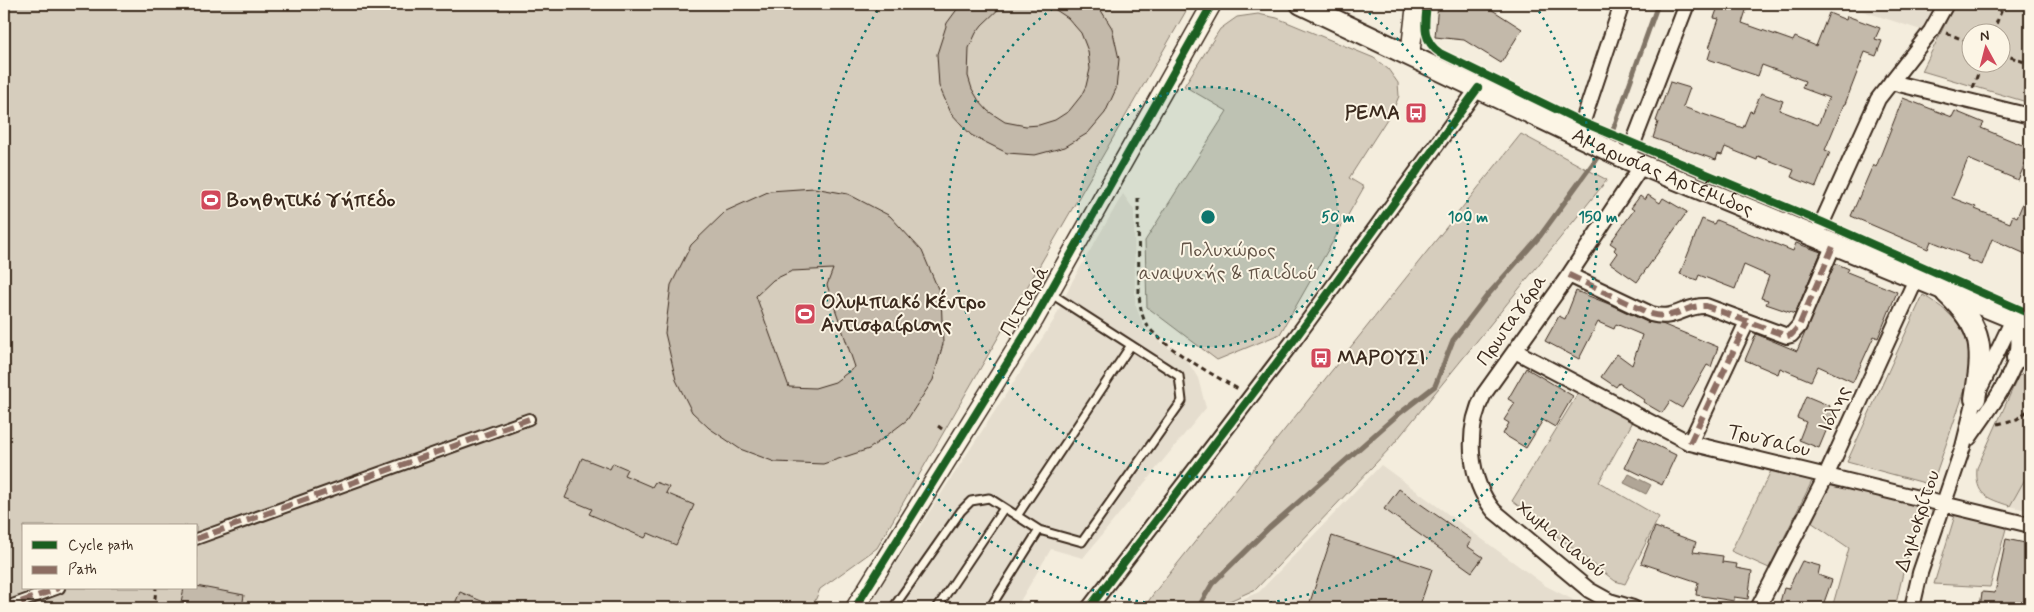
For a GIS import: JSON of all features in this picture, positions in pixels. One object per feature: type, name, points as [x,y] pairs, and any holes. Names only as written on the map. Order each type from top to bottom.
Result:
[{"type":"main road","name":"Αμαρυσίας Αρτέμιδος","points":[[1301,4],[1628,159],[2022,321]]},
{"type":"main road","points":[[1940,287],[1962,308],[1974,327],[1980,346],[1980,367],[1975,399]]},
{"type":"street","name":"Πιτταρά","points":[[855,608],[1050,293],[1212,4]]},
{"type":"street","points":[[1410,56],[1416,4]]},
{"type":"street","points":[[1585,139],[1622,4]]},
{"type":"street","name":"Πρωταγόρα","points":[[1494,511],[1484,498],[1476,482],[1473,457],[1473,423],[1477,407],[1484,394],[1569,275],[1628,159],[1687,4]]},
{"type":"street","points":[[1816,236],[1878,99],[1931,31],[1946,4]]},
{"type":"street","points":[[1891,82],[2030,116]]},
{"type":"street","points":[[1090,608],[1251,396],[1478,88]]},
{"type":"street","points":[[1569,275],[1661,317],[1672,316],[1696,306],[1706,306],[1781,335],[1791,335],[1799,326],[1834,244]]},
{"type":"street","name":"Ιόλης","points":[[1758,608],[1826,476],[1917,278]]},
{"type":"street","name":"Δημοκρίτου","points":[[1963,447],[1991,407],[2023,355],[2018,330],[2022,321]]},
{"type":"street","name":"Δημοκρίτου","points":[[1912,608],[1920,573],[1963,447],[1975,399],[2022,321]]},
{"type":"street","points":[[1690,442],[1746,322]]},
{"type":"street","name":"Τρυγαίου","points":[[1515,351],[1690,442],[2030,526]]},
{"type":"street","points":[[198,538],[529,419]]},
{"type":"street","name":"Χωματιανού","points":[[1494,511],[1588,590],[1609,601],[1633,608]]},
{"type":"street","points":[[4,608],[54,590]]},
{"type":"lane","points":[[893,608],[971,501],[989,498],[1039,530],[1082,542],[1182,401],[1179,376],[1050,293]]},
{"type":"lane","points":[[1017,516],[1131,345]]},
{"type":"lane","points":[[937,608],[1004,508]]},
{"type":"lane","points":[[990,608],[1039,530]]},
{"type":"path","points":[[1997,22],[2004,4]]},
{"type":"path","points":[[1941,31],[1962,39]]},
{"type":"path","points":[[2012,58],[2030,64]]},
{"type":"path","points":[[1973,86],[1978,72]]},
{"type":"path","points":[[1138,198],[1139,295],[1141,310],[1146,324],[1156,336],[1202,369],[1251,396]]},
{"type":"path","points":[[1977,426],[2003,423],[2017,419],[2030,409]]},
{"type":"path","points":[[938,426],[945,431]]},
{"type":"path","points":[[154,608],[156,590]]},
{"type":"shaded area","points":[[1841,4],[1938,4],[1924,31]]},
{"type":"shaded area","points":[[1123,194],[1134,210],[1135,304],[1144,327],[1162,344],[1186,359],[1198,378],[1206,408],[1083,558],[1051,549],[1016,608],[867,608],[1054,320],[1073,280]]},
{"type":"shaded area","points":[[1381,465],[1546,586],[1589,608],[1220,608],[1259,592]]},
{"type":"shaded area","points":[[2030,470],[2030,511],[2010,506]]},
{"type":"shaded area","points":[[1629,474],[1651,485],[1646,494],[1624,483]]},
{"type":"green space","points":[[4,4],[1169,4],[1186,11],[877,548],[820,589],[812,608],[4,608]]},
{"type":"green space","points":[[1955,4],[2021,4],[2030,7],[2030,103],[1922,71]]},
{"type":"green space","name":"Πολυχώρος αναψυχής & παιδιού","points":[[1258,14],[1277,18],[1374,58],[1388,69],[1398,83],[1399,96],[1394,108],[1349,178],[1364,187],[1280,334],[1217,360],[1147,307],[1145,241],[1227,111],[1184,86],[1220,29],[1237,17]]},
{"type":"green space","points":[[1521,134],[1607,180],[1392,446],[1256,589],[1214,608],[1144,608],[1154,593]]},
{"type":"green space","points":[[1923,295],[1947,312],[1962,329],[1966,340],[1969,365],[1968,381],[1932,485],[1847,462]]},
{"type":"green space","points":[[2030,365],[2030,470],[2010,506],[1989,498],[1980,490],[1977,468],[2018,377]]},
{"type":"green space","points":[[1581,389],[1635,418],[1599,482],[1659,517],[1625,584],[1615,581],[1512,501]]},
{"type":"green space","points":[[1774,465],[1815,475],[1769,568],[1731,551]]},
{"type":"green space","points":[[1831,478],[1923,504],[1895,608],[1832,608],[1849,548],[1811,522]]},
{"type":"green space","points":[[1956,512],[2007,525],[1990,587],[1934,584]]},
{"type":"building","points":[[961,4],[1004,4],[976,33],[969,48],[968,76],[972,89],[988,111],[1005,122],[1026,126],[1039,125],[1055,120],[1069,111],[1086,86],[1090,69],[1088,51],[1081,33],[1068,18],[1047,4],[1097,4],[1112,28],[1119,59],[1116,89],[1105,113],[1088,133],[1065,147],[1035,155],[1007,153],[971,135],[951,113],[939,86],[937,54],[947,23]]},
{"type":"building","points":[[1438,4],[1483,4],[1522,29],[1501,63],[1464,40],[1435,37]]},
{"type":"building","points":[[1719,4],[1748,4],[1742,23],[1793,41],[1795,37],[1816,46],[1829,13],[1846,20],[1847,16],[1880,28],[1875,39],[1882,41],[1876,56],[1865,52],[1825,150],[1830,152],[1816,187],[1791,177],[1794,170],[1758,156],[1757,160],[1725,147],[1722,155],[1718,154],[1716,160],[1653,138],[1658,122],[1656,121],[1670,82],[1690,88],[1683,107],[1743,128],[1750,111],[1753,112],[1761,93],[1783,101],[1779,110],[1818,125],[1829,98],[1802,88],[1805,81],[1762,65],[1758,76],[1708,59],[1711,49],[1709,48],[1719,19],[1714,18]]},
{"type":"building","points":[[1903,98],[1952,117],[1955,111],[1984,123],[1981,128],[2027,147],[2024,153],[2029,155],[2018,180],[1968,159],[1952,198],[2010,223],[2013,215],[2017,217],[2030,187],[2030,256],[1992,239],[1982,265],[1967,259],[1968,256],[1931,241],[1928,249],[1851,216],[1873,165],[1876,167]]},
{"type":"building","name":"Ολυμπιακό Κέντρο Αντισφαίρισης","points":[[814,188],[848,194],[890,216],[922,251],[941,296],[943,344],[933,380],[907,420],[869,449],[823,464],[775,462],[740,449],[709,428],[692,412],[676,380],[665,333],[671,285],[691,245],[726,211],[770,191]],"holes":[[[833,269],[827,285],[855,367],[835,382],[815,388],[789,387],[756,296],[773,280],[792,271]]]},
{"type":"building","points":[[1648,195],[1660,203],[1663,198],[1687,212],[1637,282],[1610,263],[1617,253],[1614,250],[1616,247],[1610,243],[1634,210],[1631,208],[1640,196],[1645,200]]},
{"type":"building","points":[[1702,219],[1714,224],[1716,220],[1793,251],[1796,243],[1821,252],[1795,314],[1766,304],[1768,300],[1761,298],[1769,276],[1744,265],[1735,289],[1699,275],[1697,280],[1680,274]]},
{"type":"building","points":[[1835,263],[1849,269],[1847,272],[1897,292],[1878,338],[1874,336],[1853,382],[1818,366],[1811,381],[1780,368],[1778,374],[1745,360],[1756,334],[1797,351]]},
{"type":"building","points":[[1576,291],[1647,322],[1662,324],[1718,347],[1711,367],[1707,365],[1682,408],[1670,401],[1662,413],[1643,402],[1644,400],[1619,383],[1616,387],[1601,377],[1617,354],[1632,365],[1642,335],[1616,324],[1614,329],[1598,322],[1579,359],[1545,341],[1559,316],[1565,319]]},
{"type":"building","points":[[1526,368],[1573,396],[1555,427],[1543,420],[1526,448],[1503,434],[1509,423],[1504,420],[1515,403],[1508,399]]},
{"type":"building","points":[[1806,396],[1830,406],[1829,410],[1834,412],[1819,448],[1799,440],[1806,422],[1797,418]]},
{"type":"building","points":[[1639,437],[1676,455],[1662,485],[1625,467]]},
{"type":"building","points":[[582,458],[610,469],[613,463],[627,469],[624,475],[652,487],[655,482],[669,487],[666,493],[694,505],[676,545],[648,533],[645,538],[589,514],[592,509],[565,498]]},
{"type":"building","points":[[1399,489],[1472,540],[1467,546],[1483,557],[1472,572],[1384,509]]},
{"type":"building","points":[[1655,527],[1696,542],[1693,552],[1723,556],[1722,562],[1737,564],[1736,568],[1752,571],[1748,599],[1734,597],[1734,601],[1696,595],[1698,582],[1641,563]]},
{"type":"building","points":[[1332,536],[1432,569],[1419,608],[1308,608]]},
{"type":"building","points":[[2006,539],[2030,544],[2030,608],[1980,608],[1982,592],[1995,593]]},
{"type":"building","points":[[1802,561],[1820,566],[1818,575],[1832,580],[1822,608],[1800,608],[1780,602],[1784,588],[1788,589]]},
{"type":"building","points":[[198,586],[244,595],[242,608],[211,608],[181,602],[184,590],[198,590]]},
{"type":"building","points":[[460,592],[498,608],[453,608]]},
{"type":"waterway","points":[[1606,144],[1610,138],[1658,4]]},
{"type":"waterway","points":[[1198,608],[1212,584],[1269,528],[1395,417],[1435,386],[1453,340],[1486,297],[1540,236],[1602,151]]},
{"type":"marked path","points":[[1569,275],[1651,314],[1667,316],[1698,306],[1706,306],[1787,336],[1791,335],[1799,326],[1834,244]]},
{"type":"marked path","points":[[1690,443],[1747,322]]},
{"type":"marked path","points":[[198,538],[529,419]]},
{"type":"marked path","points":[[4,608],[54,590]]},
{"type":"cycle path","points":[[855,608],[1034,320],[1212,4]]},
{"type":"cycle path","points":[[1427,4],[1425,24],[1427,37],[1434,48],[1440,53],[1582,122],[1822,222],[2030,314]]},
{"type":"cycle path","points":[[1089,608],[1294,340],[1478,88]]},
{"type":"place","name":"ΡΕΜΑ","points":[[1416,113]]},
{"type":"place","name":"Βοηθητικό γήπεδο","points":[[211,200]]},
{"type":"place","name":"Ολυμπιακό Κέντρο Αντισφαίρισης","points":[[805,314]]},
{"type":"place","name":"ΜΑΡΟΥΣΙ","points":[[1321,358]]}]
